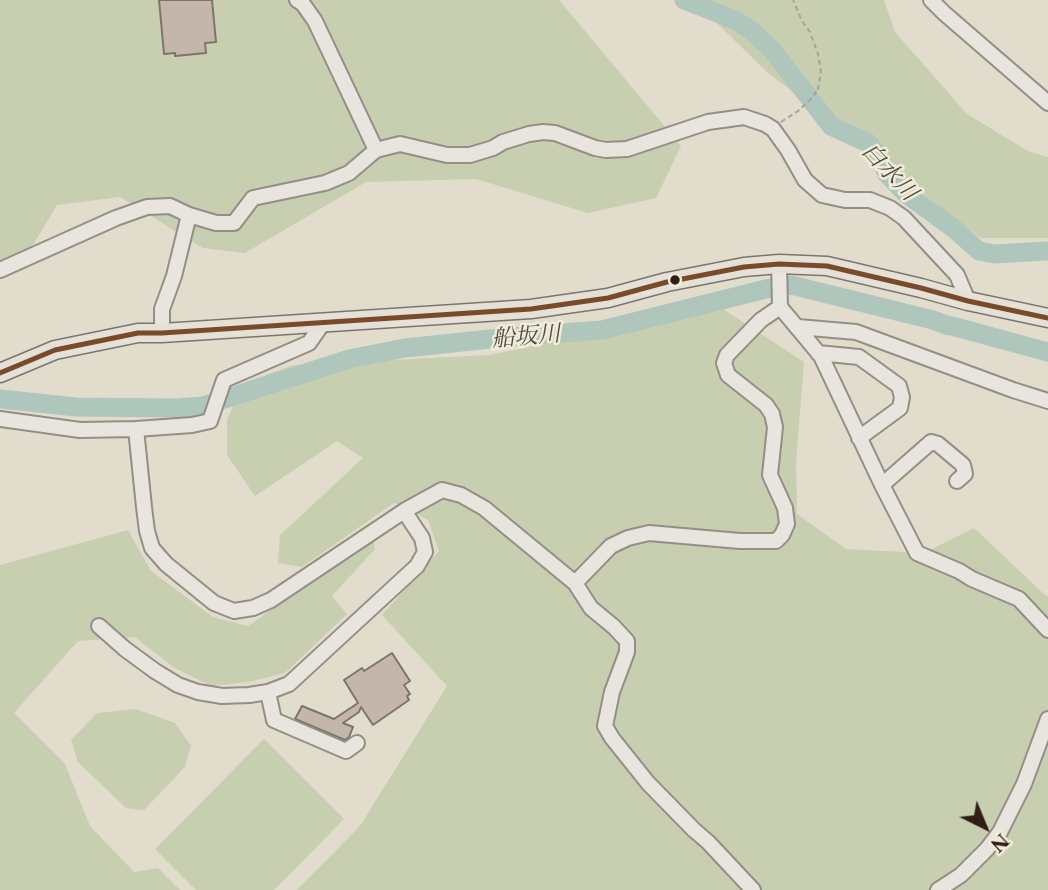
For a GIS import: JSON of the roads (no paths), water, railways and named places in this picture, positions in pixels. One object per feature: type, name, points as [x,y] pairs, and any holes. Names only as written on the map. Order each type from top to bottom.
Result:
[{"type":"main road","points":[[0,373],[55,350],[138,333],[531,309],[608,298],[667,282],[744,267],[827,266],[1048,318]]},
{"type":"street","points":[[297,0],[316,21],[376,150]]},
{"type":"street","points":[[931,0],[1048,103]]},
{"type":"street","points":[[0,270],[116,218],[147,207],[170,206],[216,223],[234,223],[253,198],[326,183],[349,173],[376,150],[400,144],[447,155],[470,155],[503,142],[542,132],[595,148],[627,149],[708,122],[744,117],[773,129],[806,180],[822,195],[845,200],[870,200],[890,208],[904,218],[957,275],[968,301]]},
{"type":"street","points":[[162,333],[162,309],[174,276],[189,215]]},
{"type":"street","points":[[780,267],[780,304],[821,356],[917,553],[1019,599],[1048,630]]},
{"type":"street","points":[[575,583],[611,546],[649,533],[740,541],[776,541],[782,535],[787,524],[785,508],[770,475],[775,427],[772,414],[766,405],[728,375],[724,363],[727,355],[780,304]]},
{"type":"street","points":[[0,419],[80,430],[136,429],[210,421],[224,380],[309,343],[323,323]]},
{"type":"street","points":[[798,327],[856,332],[1048,401]]},
{"type":"street","points":[[818,353],[859,357],[899,386],[902,397],[900,408],[859,438]]},
{"type":"street","points":[[136,429],[147,531],[152,548],[166,564],[214,603],[234,611],[253,608],[271,600],[404,511],[442,490],[461,495],[484,508],[575,583],[591,608],[627,641],[627,652],[612,692],[605,726],[648,783],[753,890]]},
{"type":"street","points":[[882,485],[931,442],[939,444],[963,465],[965,474],[957,481]]},
{"type":"street","points":[[99,626],[125,649],[178,685],[222,696],[268,692],[289,684],[417,566],[425,552],[422,538],[404,511]]},
{"type":"street","points":[[268,692],[274,720],[346,751],[357,743]]},
{"type":"street","points":[[938,890],[961,875],[1000,832],[1024,784],[1048,719]]},
{"type":"waterway","name":"白水川","points":[[684,0],[735,20],[752,31],[773,51],[831,126],[868,143],[878,154],[887,174],[905,193],[979,251],[995,254],[1048,251]]},
{"type":"waterway","name":"船坂川","points":[[0,399],[76,407],[203,406],[349,359],[405,348],[602,330],[791,285],[1048,352]]}]
